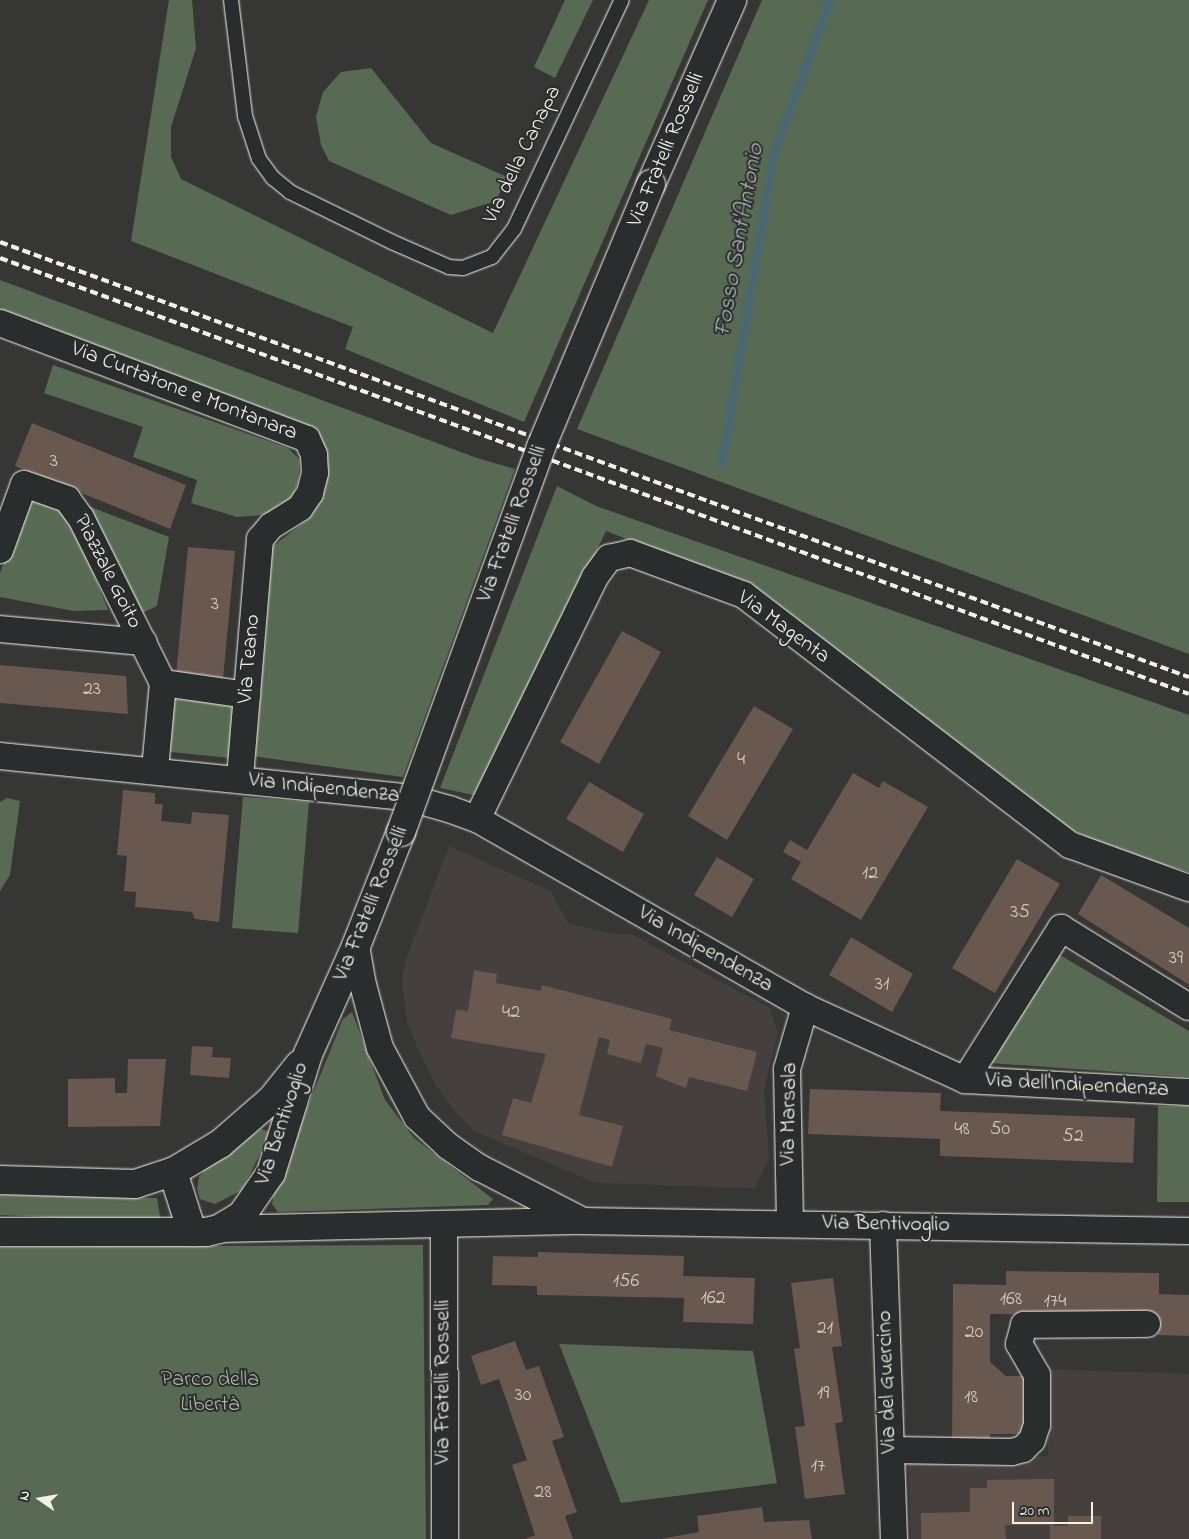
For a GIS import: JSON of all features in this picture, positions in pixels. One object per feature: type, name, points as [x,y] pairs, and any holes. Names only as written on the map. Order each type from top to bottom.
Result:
[{"type":"street","name":"Via Fratelli Rosselli","points":[[308,1054],[356,946],[401,832],[541,447],[651,184],[732,0]]},
{"type":"street","name":"Via Curtatone e Montanara","points":[[0,323],[307,438],[314,455],[315,472],[310,493],[300,508],[271,526],[260,539]]},
{"type":"street","name":"Piazzale Goito","points":[[0,550],[24,484],[67,500],[81,518],[163,683]]},
{"type":"street","name":"Via Teano","points":[[240,779],[260,539]]},
{"type":"street","name":"Via Magenta","points":[[477,819],[595,577],[609,558],[630,552],[744,595],[1070,845],[1189,888]]},
{"type":"street","name":"Piazzale Goito","points":[[0,629],[143,642]]},
{"type":"street","points":[[155,770],[163,683],[247,695]]},
{"type":"street","name":"Via Indipendenza","points":[[7,761],[155,770],[410,798],[477,819],[805,1007]]},
{"type":"street","name":"Via dell'Indipendenza","points":[[965,1080],[1061,928],[1189,1007]]},
{"type":"street","name":"Via Bentivoglio","points":[[356,946],[362,981],[380,1048],[417,1117],[448,1146],[480,1168],[582,1221]]},
{"type":"street","name":"Via dell'Indipendenza","points":[[805,1007],[965,1080],[1189,1092]]},
{"type":"street","name":"Via Marsala","points":[[790,1223],[786,1078],[805,1007]]},
{"type":"street","name":"Via Bentivoglio","points":[[0,1180],[135,1184],[173,1172],[205,1155],[260,1110],[308,1054]]},
{"type":"street","name":"Via Bentivoglio","points":[[219,1229],[242,1215],[265,1186],[308,1054]]},
{"type":"street","points":[[173,1172],[192,1232]]},
{"type":"street","name":"Via Bentivoglio","points":[[0,1232],[192,1232],[219,1229],[582,1221],[1189,1231]]},
{"type":"street","name":"Via Fratelli Rosselli","points":[[444,1225],[445,1539]]},
{"type":"street","name":"Via del Guercino","points":[[883,1225],[894,1539]]},
{"type":"street","points":[[891,1450],[1012,1452],[1023,1449],[1032,1440],[1037,1425],[1037,1375],[1019,1344],[1024,1325],[1147,1324]]},
{"type":"lane","name":"Via della Canapa","points":[[231,0],[239,86],[250,137],[259,159],[273,178],[290,192],[392,242],[449,267],[478,265],[492,257],[514,229],[622,0]]},
{"type":"shaded area","points":[[449,846],[550,891],[569,924],[613,934],[631,934],[770,1008],[778,1033],[764,1089],[769,1158],[755,1188],[596,1183],[474,1131],[455,1111],[434,1083],[418,1049],[407,1022],[402,982],[405,962]]},
{"type":"shaded area","points":[[1047,1369],[1189,1374],[1189,1539],[911,1539],[908,1460],[1048,1456]]},
{"type":"green space","points":[[169,0],[192,0],[196,48],[171,127],[171,157],[181,179],[493,333],[649,0],[708,0],[524,422],[345,349],[353,327],[131,241]]},
{"type":"green space","points":[[565,0],[593,0],[555,78],[534,67]]},
{"type":"green space","points":[[762,0],[1189,0],[1189,654],[577,429]]},
{"type":"green space","points":[[371,68],[431,143],[507,177],[496,201],[451,215],[329,161],[321,145],[316,117],[323,92],[341,72]]},
{"type":"green space","points":[[0,280],[477,458],[515,469],[403,777],[252,756],[272,547],[308,519],[325,461],[318,430],[0,311]]},
{"type":"green space","points":[[53,365],[288,448],[300,460],[298,483],[288,506],[262,515],[237,517],[191,503],[197,480],[133,457],[143,427],[44,393]]},
{"type":"green space","points":[[557,486],[596,506],[1189,715],[1189,872],[1113,850],[1052,820],[744,584],[606,531],[479,796],[440,788]]},
{"type":"green space","points":[[27,498],[58,506],[73,522],[108,610],[74,611],[0,597],[0,573]]},
{"type":"green space","points":[[83,504],[169,537],[157,606],[138,615]]},
{"type":"green space","points":[[166,698],[235,704],[230,758],[161,751]]},
{"type":"green space","points":[[243,797],[309,802],[298,933],[232,928]]},
{"type":"green space","points":[[7,798],[20,801],[10,875],[0,891],[0,802]]},
{"type":"green space","points":[[1058,954],[1189,1031],[1189,1077],[991,1063]]},
{"type":"green space","points":[[352,1012],[385,1100],[414,1138],[493,1199],[488,1205],[278,1212],[272,1204],[275,1187],[343,1019]]},
{"type":"green space","points":[[1158,1106],[1189,1106],[1189,1202],[1157,1202]]},
{"type":"green space","points":[[261,1129],[271,1132],[242,1190],[215,1204],[200,1199],[197,1189],[199,1177],[207,1167]]},
{"type":"green space","points":[[0,1195],[157,1198],[161,1222],[0,1215]]},
{"type":"green space","name":"Parco della Libertà","points":[[423,1245],[426,1539],[0,1539],[0,1247]]},
{"type":"green space","points":[[559,1344],[753,1351],[777,1483],[621,1503]]},
{"type":"building","points":[[32,423],[186,485],[170,529],[15,466]]},
{"type":"building","points":[[188,547],[235,551],[223,679],[176,675]]},
{"type":"building","points":[[622,631],[661,652],[599,764],[560,742]]},
{"type":"building","points":[[0,665],[126,676],[128,714],[0,703]]},
{"type":"building","points":[[754,706],[793,729],[727,840],[688,816]]},
{"type":"building","points":[[853,773],[879,788],[883,781],[928,807],[861,920],[791,879],[801,862],[783,852],[790,840],[807,850]]},
{"type":"building","points":[[589,782],[644,814],[623,852],[566,819]]},
{"type":"building","points":[[123,790],[155,793],[155,804],[163,804],[161,821],[191,824],[192,812],[229,815],[219,922],[195,919],[192,912],[135,907],[136,892],[124,891],[127,856],[117,855]]},
{"type":"building","points":[[717,857],[754,879],[732,917],[694,895]]},
{"type":"building","points":[[1017,859],[1060,884],[995,993],[952,968]]},
{"type":"building","points":[[1101,875],[1189,928],[1189,985],[1078,914]]},
{"type":"building","points":[[851,937],[913,974],[892,1012],[829,975]]},
{"type":"building","points":[[474,970],[497,974],[496,983],[541,991],[542,985],[672,1019],[669,1030],[757,1052],[747,1091],[689,1077],[686,1088],[656,1076],[663,1048],[646,1044],[641,1063],[607,1054],[610,1040],[599,1037],[579,1115],[623,1126],[612,1167],[502,1135],[513,1098],[531,1103],[546,1054],[451,1038],[456,1010],[468,1011]]},
{"type":"building","points":[[192,1046],[213,1047],[212,1057],[231,1058],[229,1078],[190,1075]]},
{"type":"building","points":[[128,1059],[166,1059],[160,1126],[68,1127],[68,1079],[115,1078],[115,1093],[127,1093]]},
{"type":"building","points":[[810,1089],[941,1093],[940,1111],[1135,1118],[1133,1163],[940,1156],[940,1139],[808,1134]]},
{"type":"building","points":[[538,1252],[684,1256],[683,1276],[755,1278],[753,1324],[683,1322],[684,1298],[537,1295],[537,1286],[492,1285],[493,1256],[538,1257]]},
{"type":"building","points":[[1006,1271],[1159,1273],[1159,1294],[1189,1295],[1189,1336],[1158,1335],[1158,1316],[990,1314],[990,1362],[1006,1376],[1030,1376],[1029,1434],[990,1434],[989,1447],[952,1447],[953,1284],[1006,1285]]},
{"type":"building","points":[[833,1278],[842,1346],[832,1347],[843,1422],[835,1423],[845,1494],[805,1499],[795,1427],[805,1426],[794,1349],[800,1348],[791,1283]]},
{"type":"building","points":[[515,1341],[526,1370],[539,1366],[564,1437],[552,1441],[577,1512],[565,1516],[573,1539],[525,1539],[535,1535],[512,1465],[527,1460],[499,1379],[481,1385],[471,1356]]},
{"type":"building","points":[[1054,1479],[1054,1526],[1068,1525],[1068,1516],[1101,1516],[1101,1539],[1050,1539],[1050,1525],[1005,1525],[1006,1539],[921,1539],[921,1513],[970,1512],[970,1488],[987,1488],[987,1480]]},
{"type":"building","points":[[762,1507],[764,1522],[809,1520],[812,1539],[660,1539],[699,1532],[697,1516]]},
{"type":"waterway","name":"Fosso Sant'Antonio","points":[[721,464],[773,154],[829,0]]},
{"type":"railway","points":[[0,242],[1189,677]]},
{"type":"railway","points":[[0,258],[1189,694]]}]
